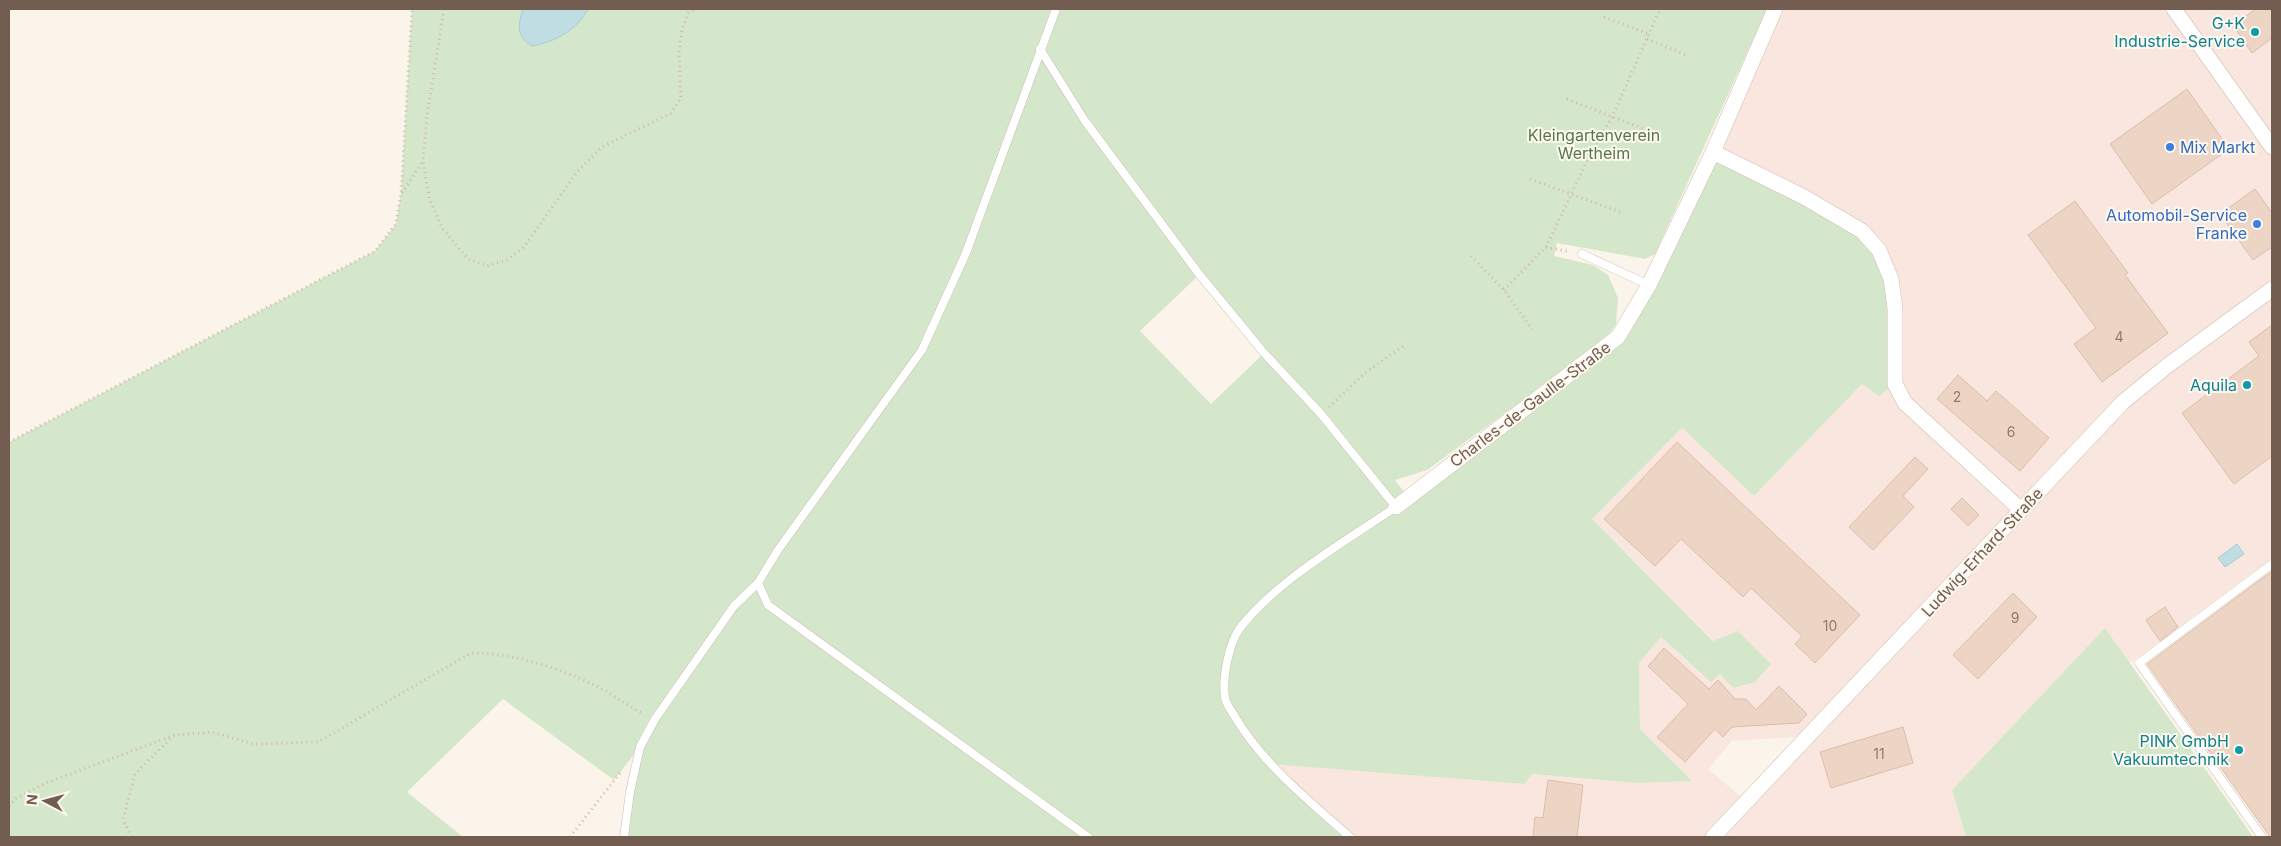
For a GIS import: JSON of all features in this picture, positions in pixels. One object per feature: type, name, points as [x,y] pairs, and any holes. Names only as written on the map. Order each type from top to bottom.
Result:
[{"type":"street","name":"Charles-de-Gaulle-Straße","points":[[1396,507],[1618,337],[1649,285],[1713,152],[1776,9]]},
{"type":"street","points":[[2174,9],[2272,147]]},
{"type":"street","points":[[1713,152],[1862,230],[1879,250],[1891,279],[1895,308],[1895,384],[1906,402],[2021,510]]},
{"type":"street","name":"Ludwig-Erhard-Straße","points":[[1713,837],[2123,402],[2167,366],[2272,289]]},
{"type":"lane","points":[[624,837],[630,792],[640,747],[655,719],[734,606],[758,583],[778,550],[922,350],[966,253],[1056,9]]},
{"type":"lane","points":[[1040,50],[1085,121],[1199,274],[1264,353],[1321,414],[1396,507],[1267,598],[1239,629],[1226,664],[1224,698],[1244,732],[1269,764],[1350,837]]},
{"type":"lane","points":[[1582,254],[1649,285]]},
{"type":"lane","points":[[2262,837],[2139,663],[2272,564]]},
{"type":"lane","points":[[758,583],[768,604],[1088,837]]},
{"type":"path","points":[[9,442],[375,251],[396,224],[402,193],[412,9]]},
{"type":"path","points":[[444,9],[427,116],[423,161],[429,198],[442,228],[468,260],[487,266],[507,260],[524,247],[577,172],[602,147],[671,113],[681,98],[679,53],[682,29],[689,12],[696,9]]},
{"type":"path","points":[[1504,290],[1546,247],[1612,117],[1660,9]]},
{"type":"path","points":[[1604,17],[1649,34]]},
{"type":"path","points":[[1647,38],[1689,56]]},
{"type":"path","points":[[1567,99],[1654,133]]},
{"type":"path","points":[[402,193],[423,161]]},
{"type":"path","points":[[1530,179],[1620,212]]},
{"type":"path","points":[[1546,247],[1582,254]]},
{"type":"path","points":[[1471,256],[1504,290],[1532,329]]},
{"type":"path","points":[[1321,414],[1365,373],[1406,344]]},
{"type":"path","points":[[9,806],[15,799],[46,783],[175,735],[212,732],[253,744],[318,742],[471,653],[497,653],[534,662],[603,690],[655,719]]},
{"type":"path","points":[[131,837],[123,819],[135,774],[175,735]]},
{"type":"path","points":[[570,837],[640,747]]},
{"type":"shaded area","points":[[1775,9],[2272,9],[2272,558],[2130,663],[2105,629],[1952,790],[1966,837],[1350,837],[1269,763],[1525,784],[1531,774],[1636,783],[1691,781],[1640,729],[1639,663],[1661,637],[1711,682],[1720,674],[1714,641],[1592,519],[1682,428],[1754,496],[1862,384],[1713,152]],"holes":[[[1809,736],[1746,801],[1708,769],[1732,741]]]},
{"type":"green space","name":"Kleingartenverein Wertheim","points":[[412,9],[1767,9],[1655,254],[1645,259],[1557,243],[1554,256],[1593,265],[1608,275],[1618,298],[1616,324],[1606,339],[1427,470],[1395,480],[1408,497],[1618,337],[1710,157],[1862,231],[1891,279],[1895,384],[1879,396],[1862,384],[1754,496],[1682,428],[1592,519],[1713,641],[1738,631],[1771,664],[1755,682],[1733,688],[1720,674],[1711,682],[1661,637],[1639,663],[1640,729],[1692,781],[1636,783],[1532,774],[1525,784],[1270,764],[1350,837],[624,837],[639,748],[614,780],[503,699],[407,792],[463,837],[9,837],[9,442],[375,251],[396,224],[401,193]],"holes":[[[1199,275],[1264,353],[1211,404],[1140,331]]]},
{"type":"green space","points":[[2105,628],[2253,837],[1966,837],[1952,790]]},
{"type":"water","points":[[523,9],[588,9],[572,29],[557,38],[532,46],[521,35],[519,25]]},
{"type":"water","points":[[2237,544],[2244,554],[2225,567],[2218,558]]},
{"type":"building","name":"G+K Industrie-Service","points":[[2256,9],[2272,9],[2272,38],[2252,53],[2233,25]]},
{"type":"building","name":"Mix Markt","points":[[2187,89],[2229,149],[2152,204],[2110,144]]},
{"type":"building","points":[[2255,189],[2272,213],[2272,247],[2253,260],[2220,214]]},
{"type":"building","points":[[2075,201],[2128,273],[2125,275],[2168,333],[2102,382],[2074,344],[2096,328],[2028,235]]},
{"type":"building","name":"Aquila","points":[[2272,325],[2272,456],[2234,484],[2182,413],[2259,356],[2249,342]]},
{"type":"building","points":[[1958,375],[1987,401],[1996,391],[2049,438],[2020,471],[1937,399]]},
{"type":"building","points":[[1677,442],[1860,615],[1815,663],[1795,644],[1802,636],[1751,588],[1743,597],[1681,539],[1655,566],[1604,519]]},
{"type":"building","points":[[1915,457],[1928,469],[1903,496],[1914,507],[1873,550],[1849,527]]},
{"type":"building","points":[[1962,498],[1979,515],[1968,526],[1951,509]]},
{"type":"building","name":"PINK GmbH Vakuumtechnik","points":[[2272,571],[2272,837],[2270,837],[2147,664]]},
{"type":"building","points":[[2013,593],[2037,617],[1978,679],[1953,655]]},
{"type":"building","points":[[2165,607],[2178,627],[2160,641],[2146,620]]},
{"type":"building","points":[[1664,648],[1709,689],[1718,680],[1735,699],[1746,699],[1756,710],[1779,686],[1807,714],[1799,723],[1732,727],[1723,737],[1715,729],[1685,762],[1657,737],[1688,704],[1648,666]]},
{"type":"building","points":[[1903,727],[1913,763],[1831,788],[1820,752]]},
{"type":"building","points":[[1548,780],[1583,785],[1577,837],[1533,837],[1535,817],[1543,818]]},
{"type":"place","name":"G+K Industrie-Service","points":[[2255,32]]},
{"type":"place","name":"Mix Markt","points":[[2170,147]]},
{"type":"place","name":"Automobil-Service Franke","points":[[2257,224]]},
{"type":"place","name":"Aquila","points":[[2247,385]]},
{"type":"place","name":"PINK GmbH Vakuumtechnik","points":[[2239,750]]}]
